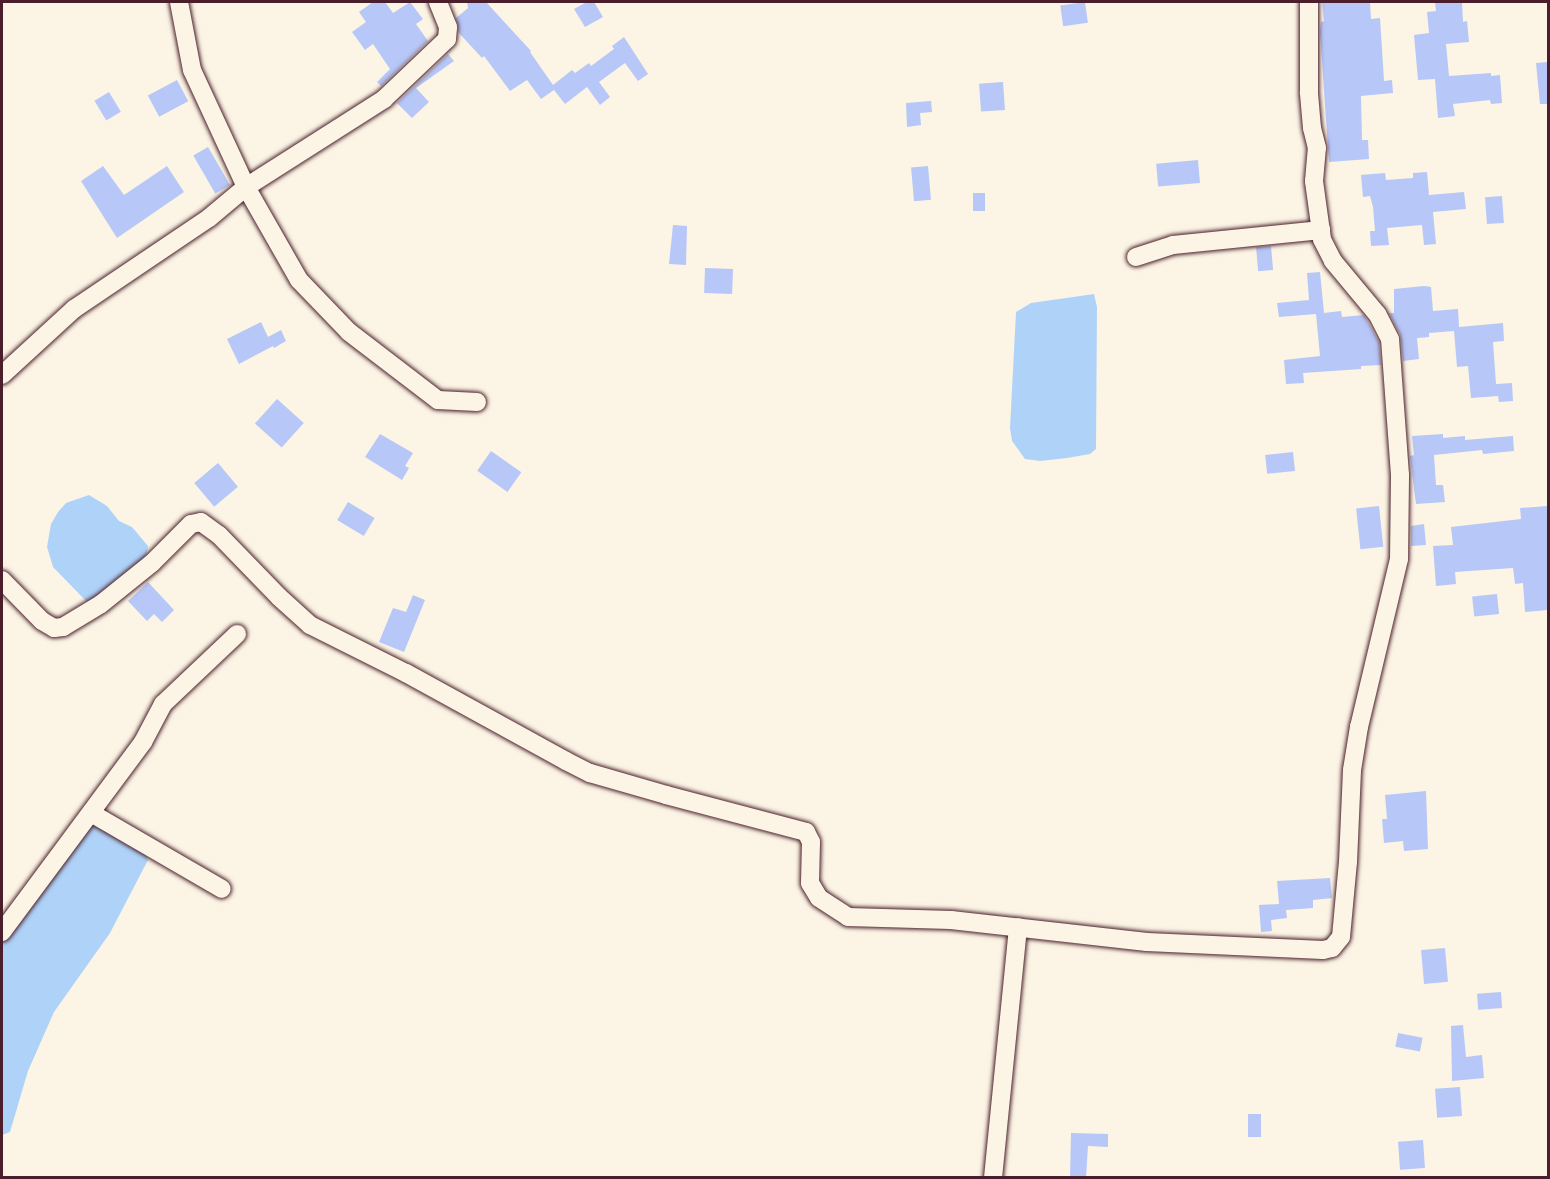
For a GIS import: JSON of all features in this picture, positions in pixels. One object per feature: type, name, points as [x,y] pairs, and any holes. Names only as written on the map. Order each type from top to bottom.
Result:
[{"type":"street","points":[[179,2],[192,70],[246,187],[299,280],[349,332],[438,400],[477,402]]},
{"type":"street","points":[[2,375],[74,309],[208,218],[246,187],[384,99],[415,72],[448,35],[448,27],[438,2]]},
{"type":"street","points":[[2,580],[42,621],[54,628],[63,627],[101,604],[152,562],[191,524],[205,524],[310,625],[566,761],[590,773],[806,832],[811,842],[810,884],[819,898],[832,909],[848,917],[951,920],[1147,942],[1323,950],[1332,948],[1341,937],[1348,862],[1352,770],[1368,686],[1384,629],[1399,559],[1400,475],[1390,339],[1377,314],[1327,250],[1321,230],[1314,181],[1317,148],[1309,91],[1309,2]]},
{"type":"street","points":[[1136,257],[1173,245],[1321,230]]},
{"type":"street","points":[[2,932],[143,742],[163,704],[237,634]]},
{"type":"street","points":[[91,813],[222,889]]},
{"type":"street","points":[[993,1178],[1018,927]]},
{"type":"water","points":[[1094,294],[1097,307],[1096,449],[1090,454],[1067,458],[1040,461],[1025,459],[1012,441],[1010,428],[1016,312],[1031,303]]},
{"type":"water","points":[[89,495],[107,506],[119,521],[132,527],[148,546],[146,557],[88,603],[53,567],[47,547],[51,524],[58,512],[66,503]]},
{"type":"water","points":[[94,824],[146,855],[148,860],[110,933],[54,1012],[28,1071],[10,1132],[2,1135],[2,940],[65,850]]},
{"type":"building","points":[[373,2],[385,2],[393,13],[410,2],[423,19],[416,24],[428,41],[381,86],[377,82],[390,69],[373,44],[365,50],[352,32],[366,22],[359,12]]},
{"type":"building","points":[[467,2],[486,2],[531,51],[553,85],[572,70],[575,73],[589,63],[591,66],[614,49],[612,46],[624,37],[648,74],[638,81],[625,63],[599,82],[610,97],[600,105],[587,87],[565,104],[554,90],[541,99],[527,80],[510,91],[484,56],[482,58],[459,33],[456,18],[468,8]]},
{"type":"building","points":[[587,2],[594,2],[603,17],[585,27],[574,9]]},
{"type":"building","points":[[1085,2],[1088,23],[1063,26],[1060,5]]},
{"type":"building","points":[[1322,2],[1370,2],[1371,19],[1380,18],[1384,81],[1392,80],[1393,93],[1361,96],[1362,140],[1368,140],[1369,159],[1329,162],[1320,32],[1321,22],[1324,21]]},
{"type":"building","points":[[1435,2],[1462,2],[1463,22],[1467,21],[1469,42],[1446,44],[1449,76],[1491,73],[1491,76],[1500,75],[1502,103],[1491,104],[1490,100],[1453,104],[1455,116],[1438,118],[1435,79],[1418,80],[1414,35],[1429,33],[1427,12],[1436,11]]},
{"type":"building","points":[[448,54],[454,61],[416,88],[429,102],[412,118],[397,103]]},
{"type":"building","points":[[1548,62],[1548,104],[1540,104],[1536,63]]},
{"type":"building","points":[[177,80],[188,101],[159,117],[148,95]]},
{"type":"building","points":[[1003,82],[1005,110],[981,112],[979,84]]},
{"type":"building","points":[[109,92],[121,112],[106,120],[94,101]]},
{"type":"building","points":[[931,101],[932,112],[920,113],[921,125],[907,127],[906,103]]},
{"type":"building","points":[[208,147],[230,185],[215,194],[193,156]]},
{"type":"building","points":[[1198,160],[1200,183],[1158,187],[1156,164]]},
{"type":"building","points":[[103,166],[124,195],[167,166],[184,192],[117,238],[81,181]]},
{"type":"building","points":[[928,166],[931,200],[914,201],[911,167]]},
{"type":"building","points":[[1427,172],[1429,195],[1464,192],[1466,209],[1433,212],[1436,244],[1424,245],[1422,225],[1387,228],[1389,245],[1371,246],[1370,231],[1375,231],[1373,207],[1370,196],[1363,197],[1361,175],[1385,173],[1386,180],[1413,178],[1413,173]]},
{"type":"building","points":[[973,193],[985,193],[985,211],[973,211]]},
{"type":"building","points":[[1502,196],[1504,223],[1487,224],[1485,197]]},
{"type":"building","points":[[673,225],[687,226],[686,265],[669,264]]},
{"type":"building","points":[[1271,246],[1273,270],[1258,271],[1256,247]]},
{"type":"building","points":[[705,268],[733,269],[732,294],[704,293]]},
{"type":"building","points":[[1320,272],[1324,313],[1341,311],[1342,317],[1364,315],[1379,342],[1381,365],[1361,366],[1361,369],[1303,373],[1304,383],[1286,384],[1284,360],[1320,356],[1316,314],[1279,317],[1277,303],[1309,300],[1307,273]]},
{"type":"building","points":[[1431,287],[1433,311],[1458,309],[1459,327],[1503,323],[1504,341],[1493,342],[1496,384],[1512,383],[1513,401],[1499,402],[1498,396],[1471,398],[1468,366],[1457,367],[1454,331],[1429,333],[1429,337],[1417,338],[1419,359],[1403,361],[1400,334],[1389,313],[1394,313],[1394,289]]},
{"type":"building","points":[[261,322],[268,337],[281,330],[286,341],[239,364],[227,339]]},
{"type":"building","points":[[277,399],[304,423],[282,448],[255,424]]},
{"type":"building","points":[[380,434],[413,453],[405,466],[409,468],[402,480],[365,457]]},
{"type":"building","points":[[1443,434],[1443,438],[1465,436],[1465,440],[1513,436],[1514,451],[1483,454],[1482,450],[1434,455],[1436,485],[1443,485],[1445,502],[1416,504],[1410,456],[1414,455],[1412,436]]},
{"type":"building","points":[[491,451],[521,472],[508,492],[477,471]]},
{"type":"building","points":[[1293,452],[1295,471],[1267,474],[1265,455]]},
{"type":"building","points":[[218,463],[238,487],[214,507],[194,483]]},
{"type":"building","points":[[348,502],[375,518],[364,536],[337,520]]},
{"type":"building","points":[[1379,506],[1383,547],[1360,549],[1356,508]]},
{"type":"building","points":[[1548,506],[1548,610],[1525,612],[1523,583],[1515,584],[1513,568],[1455,572],[1456,584],[1436,586],[1433,546],[1453,545],[1451,527],[1521,519],[1520,508]]},
{"type":"building","points":[[1424,524],[1426,545],[1411,546],[1411,526]]},
{"type":"building","points":[[148,582],[174,610],[162,622],[154,614],[147,621],[128,601]]},
{"type":"building","points":[[1497,594],[1499,614],[1474,617],[1472,597]]},
{"type":"building","points":[[413,595],[425,600],[404,652],[379,642],[393,608],[406,612]]},
{"type":"building","points":[[1426,791],[1428,849],[1404,851],[1403,841],[1384,843],[1382,819],[1387,819],[1385,795]]},
{"type":"building","points":[[1330,878],[1332,898],[1313,900],[1313,908],[1286,910],[1287,918],[1271,920],[1272,931],[1261,932],[1259,905],[1279,904],[1277,881]]},
{"type":"building","points":[[1445,948],[1448,982],[1424,984],[1421,950]]},
{"type":"building","points":[[1501,992],[1502,1008],[1478,1010],[1477,994]]},
{"type":"building","points":[[1463,1025],[1466,1057],[1482,1055],[1484,1078],[1452,1081],[1451,1026]]},
{"type":"building","points":[[1398,1033],[1423,1038],[1420,1052],[1395,1047]]},
{"type":"building","points":[[1460,1087],[1462,1116],[1437,1118],[1435,1089]]},
{"type":"building","points":[[1248,1114],[1261,1114],[1261,1137],[1248,1137]]},
{"type":"building","points":[[1071,1133],[1108,1134],[1108,1147],[1088,1146],[1086,1178],[1070,1178]]},
{"type":"building","points":[[1423,1140],[1425,1168],[1400,1170],[1398,1142]]}]
